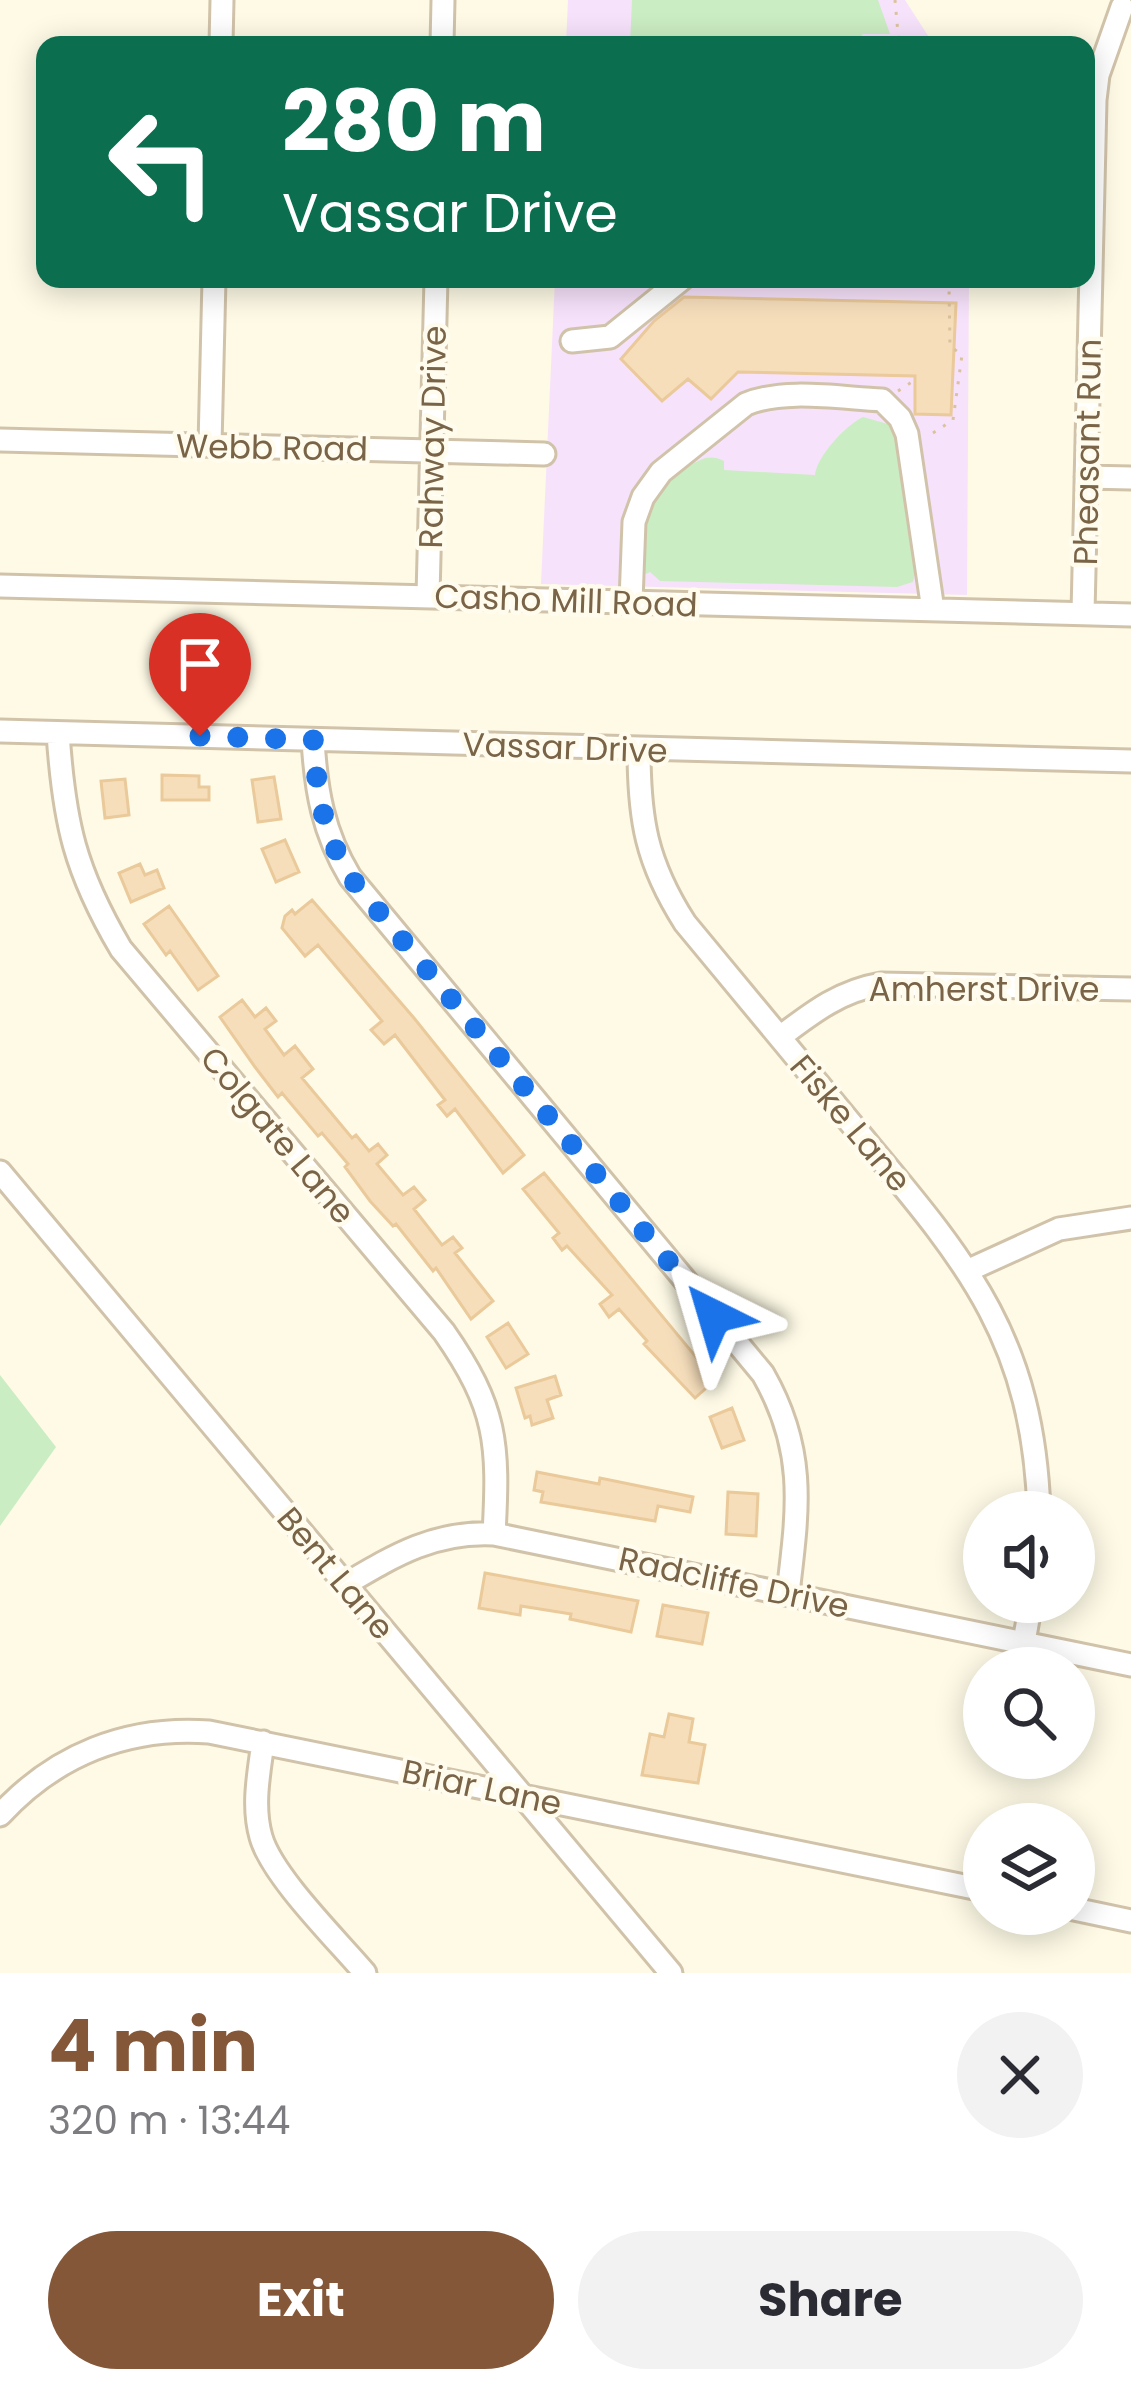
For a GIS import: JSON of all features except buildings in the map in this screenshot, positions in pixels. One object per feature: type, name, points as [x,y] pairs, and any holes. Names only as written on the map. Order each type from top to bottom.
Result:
[{"type":"street","points":[[221,36],[222,0]]},
{"type":"street","points":[[442,36],[443,0]]},
{"type":"street","name":"Pheasant Run","points":[[1095,100],[1120,6]]},
{"type":"street","points":[[210,445],[214,288]]},
{"type":"street","name":"Rahway Drive","points":[[428,596],[436,288]]},
{"type":"street","points":[[572,341],[610,337],[671,288]]},
{"type":"street","name":"Pheasant Run","points":[[1083,613],[1091,288]]},
{"type":"street","points":[[631,601],[634,522],[650,485],[746,404],[796,397],[881,400],[900,418],[907,434],[933,610]]},
{"type":"street","name":"Webb Road","points":[[0,440],[544,454]]},
{"type":"street","points":[[1086,477],[1131,478]]},
{"type":"street","name":"Casho Mill Road","points":[[0,586],[1131,615]]},
{"type":"street","name":"Vassar Drive","points":[[0,731],[1131,761]]},
{"type":"street","name":"Colgate Lane","points":[[58,733],[63,807],[76,861],[121,950],[444,1332],[474,1375],[494,1425],[494,1534]]},
{"type":"street","points":[[314,740],[319,806],[334,850],[350,877],[763,1374],[775,1396],[797,1471],[799,1502],[788,1593]]},
{"type":"street","name":"Fiske Lane","points":[[639,748],[642,825],[662,884],[685,922],[969,1270],[992,1309],[1016,1370],[1032,1432],[1037,1491]]},
{"type":"street","name":"Amherst Drive","points":[[780,1036],[845,992],[881,984],[1131,989]]},
{"type":"street","name":"Bent Lane","points":[[0,1172],[671,1973]]},
{"type":"street","points":[[969,1270],[1060,1229],[1131,1217]]},
{"type":"street","name":"Radcliffe Drive","points":[[346,1585],[424,1541],[469,1532],[494,1534],[1131,1665]]},
{"type":"street","points":[[1024,1642],[1027,1623]]},
{"type":"street","name":"Briar Lane","points":[[0,1815],[44,1774],[84,1752],[121,1738],[180,1730],[263,1742],[963,1886]]},
{"type":"street","points":[[263,1742],[256,1787],[261,1839],[273,1864],[365,1973]]},
{"type":"street","points":[[1095,1913],[1131,1921]]},
{"type":"path","points":[[895,0],[898,36]]},
{"type":"path","points":[[933,433],[953,420],[959,387],[962,355],[950,346],[949,288]]},
{"type":"path","points":[[896,392],[915,380]]},
{"type":"shaded area","points":[[568,0],[905,0],[928,36],[566,36]]},
{"type":"shaded area","points":[[555,288],[969,288],[967,595],[541,584]]},
{"type":"green space","points":[[632,0],[878,0],[890,34],[861,36],[630,36]]},
{"type":"green space","points":[[863,417],[888,424],[898,444],[917,565],[913,582],[897,587],[660,581],[646,574],[644,527],[656,499],[676,475],[711,457],[724,461],[724,470],[815,475],[833,442]]},
{"type":"green space","points":[[0,1375],[56,1447],[0,1526]]},
{"type":"route","points":[[200,736],[314,740],[319,806],[334,850],[350,877],[714,1316]]}]
